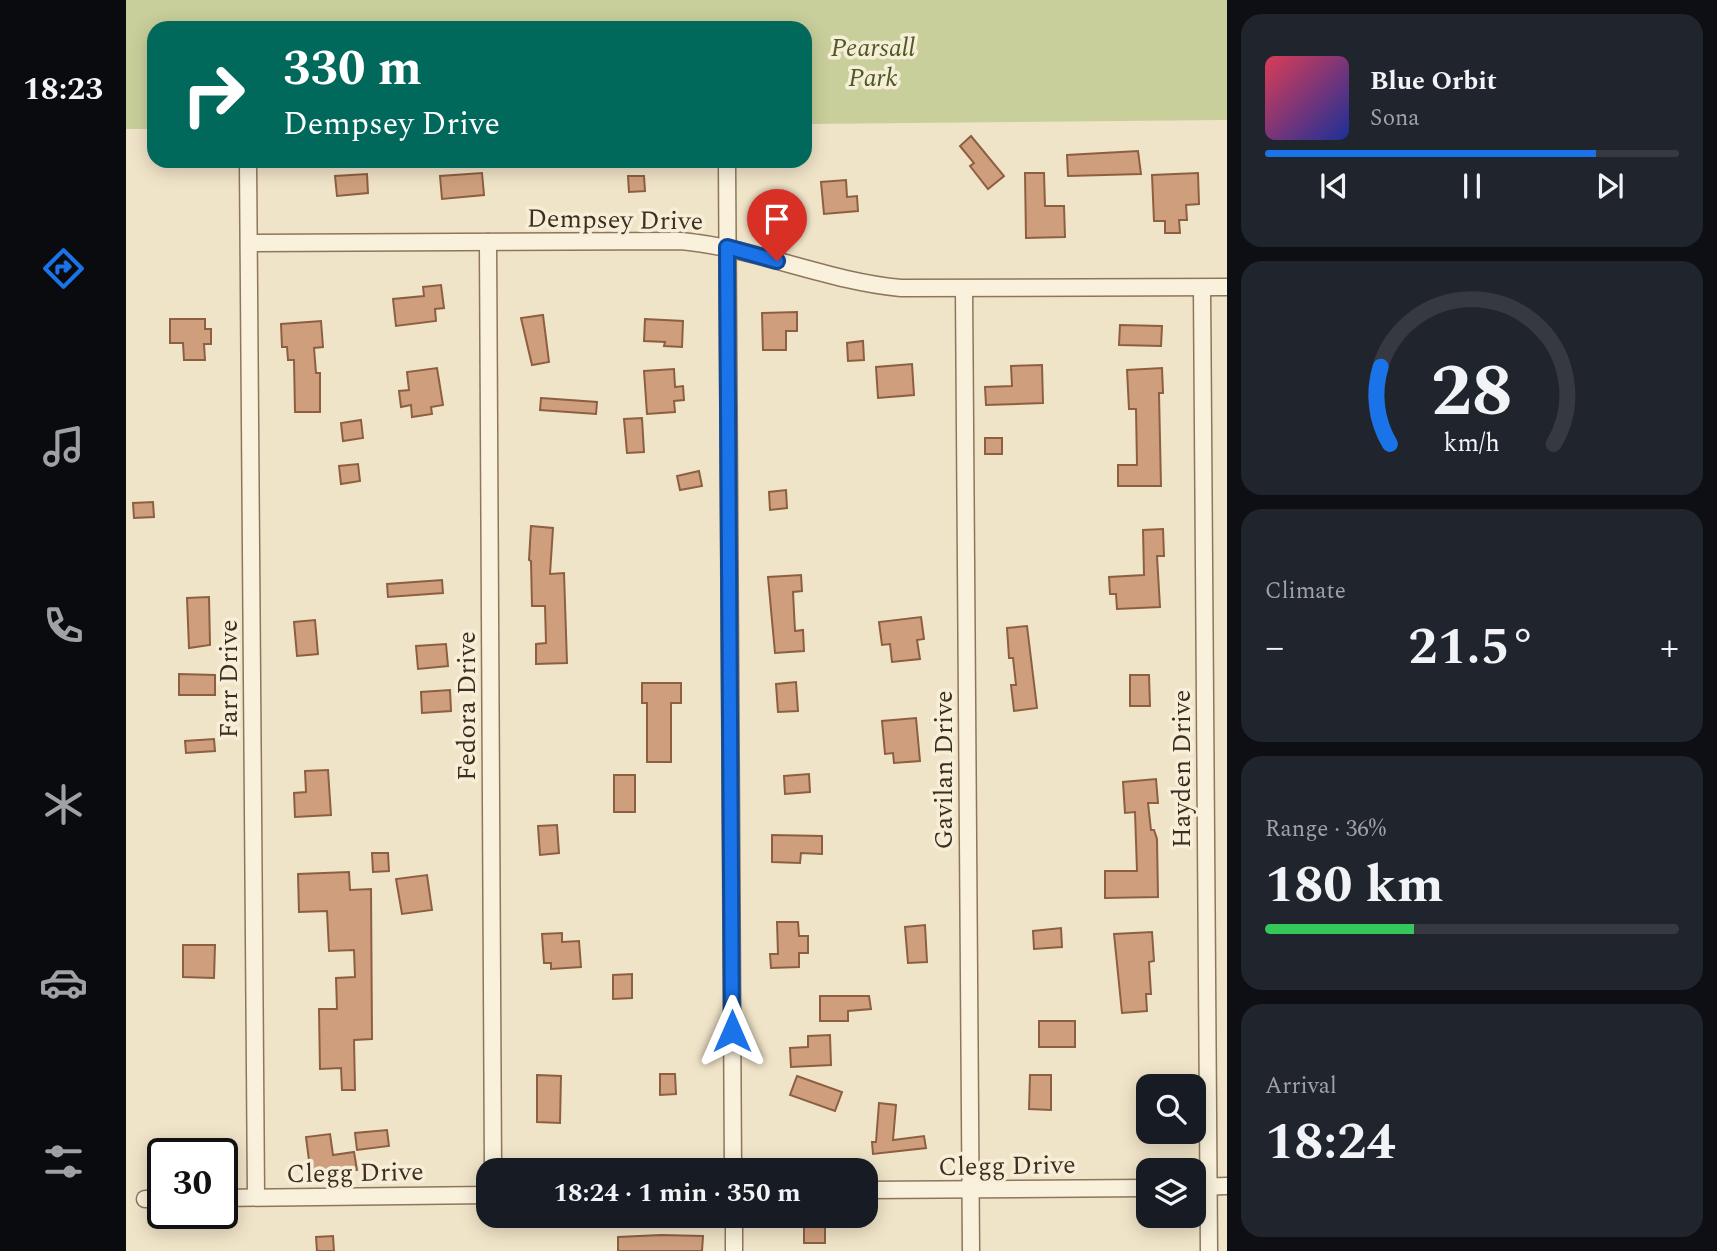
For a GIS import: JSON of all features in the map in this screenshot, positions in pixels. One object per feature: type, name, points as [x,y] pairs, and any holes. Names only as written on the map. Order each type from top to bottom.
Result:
[{"type":"street","name":"Farr Drive","points":[[248,168],[256,1197]]},
{"type":"street","points":[[727,168],[733,1158]]},
{"type":"street","name":"Dempsey Drive","points":[[250,243],[681,241],[727,247],[851,282],[901,288],[1227,287]]},
{"type":"street","name":"Fedora Drive","points":[[488,242],[493,1158]]},
{"type":"street","name":"Hayden Drive","points":[[1201,1158],[1202,288]]},
{"type":"street","name":"Gavilan Drive","points":[[964,289],[971,1251]]},
{"type":"street","points":[[1206,1187],[1227,1186]]},
{"type":"street","name":"Clegg Drive","points":[[878,1190],[1136,1188]]},
{"type":"street","name":"Clegg Drive","points":[[238,1198],[476,1195]]},
{"type":"street","name":"Hayden Drive","points":[[1206,1227],[1209,1251]]},
{"type":"street","points":[[734,1228],[734,1251]]},
{"type":"green space","name":"Pearsall Park","points":[[126,0],[1227,0],[1227,120],[812,124],[812,21],[147,21],[147,129],[126,129]]},
{"type":"building","points":[[971,136],[1004,176],[988,189],[970,166],[974,163],[960,146]]},
{"type":"building","points":[[1138,151],[1141,174],[1068,176],[1067,155]]},
{"type":"building","points":[[482,173],[484,195],[442,199],[440,176]]},
{"type":"building","points":[[1025,173],[1044,173],[1045,206],[1064,206],[1065,237],[1026,238]]},
{"type":"building","points":[[1198,173],[1199,204],[1186,205],[1187,220],[1179,220],[1180,233],[1165,233],[1165,221],[1154,221],[1152,175]]},
{"type":"building","points":[[367,174],[368,193],[337,196],[335,176]]},
{"type":"building","points":[[628,176],[644,176],[645,191],[629,192]]},
{"type":"building","points":[[846,180],[847,197],[857,196],[858,211],[824,214],[821,182]]},
{"type":"building","points":[[441,285],[444,308],[435,309],[436,321],[396,326],[393,299],[424,296],[423,287]]},
{"type":"building","points":[[797,312],[797,331],[786,331],[786,350],[763,350],[762,313]]},
{"type":"building","points":[[543,315],[549,362],[532,365],[521,318]]},
{"type":"building","points":[[170,319],[205,319],[205,329],[211,329],[211,344],[204,344],[205,360],[184,360],[183,343],[170,343]]},
{"type":"building","points":[[645,319],[683,321],[682,347],[664,346],[665,342],[644,341]]},
{"type":"building","points":[[321,321],[323,347],[314,348],[316,373],[320,373],[320,412],[295,412],[294,360],[288,360],[287,347],[282,347],[281,324]]},
{"type":"building","points":[[1120,325],[1162,326],[1161,346],[1119,345]]},
{"type":"building","points":[[863,341],[864,360],[848,361],[847,343]]},
{"type":"building","points":[[912,364],[914,395],[878,398],[876,367]]},
{"type":"building","points":[[1042,365],[1043,403],[986,405],[985,387],[1012,386],[1011,366]]},
{"type":"building","points":[[437,368],[443,405],[431,407],[432,414],[412,417],[411,405],[401,407],[399,391],[409,390],[407,372]]},
{"type":"building","points":[[1162,368],[1163,393],[1159,393],[1161,486],[1118,486],[1118,465],[1137,465],[1136,409],[1129,409],[1127,370]]},
{"type":"building","points":[[674,369],[675,387],[683,386],[684,400],[674,401],[675,412],[647,414],[644,371]]},
{"type":"building","points":[[541,398],[597,402],[596,414],[540,410]]},
{"type":"building","points":[[642,418],[644,452],[627,453],[624,419]]},
{"type":"building","points":[[361,420],[363,438],[343,441],[341,423]]},
{"type":"building","points":[[985,438],[1002,438],[1002,454],[985,454]]},
{"type":"building","points":[[358,464],[360,481],[341,484],[339,466]]},
{"type":"building","points":[[699,471],[702,486],[680,490],[677,476]]},
{"type":"building","points":[[786,490],[787,508],[770,510],[769,492]]},
{"type":"building","points":[[153,502],[154,517],[134,518],[133,503]]},
{"type":"building","points":[[531,526],[553,528],[550,574],[564,573],[567,663],[536,664],[536,644],[546,643],[545,606],[532,606],[529,560]]},
{"type":"building","points":[[1163,529],[1164,556],[1157,556],[1160,607],[1117,609],[1116,594],[1110,594],[1109,577],[1144,575],[1143,530]]},
{"type":"building","points":[[801,575],[802,591],[793,592],[795,631],[803,630],[804,651],[775,653],[768,577]]},
{"type":"building","points":[[442,580],[443,593],[388,597],[387,584]]},
{"type":"building","points":[[209,597],[210,645],[189,648],[187,598]]},
{"type":"building","points":[[921,617],[924,639],[917,640],[920,659],[892,662],[890,644],[882,645],[879,622]]},
{"type":"building","points":[[315,620],[318,654],[297,656],[294,622]]},
{"type":"building","points":[[1027,626],[1037,708],[1014,711],[1011,685],[1016,685],[1013,658],[1009,658],[1007,628]]},
{"type":"building","points":[[446,644],[448,666],[418,669],[416,646]]},
{"type":"building","points":[[179,674],[215,675],[215,695],[179,695]]},
{"type":"building","points":[[1130,675],[1149,675],[1150,706],[1130,706]]},
{"type":"building","points":[[796,682],[798,711],[778,712],[776,684]]},
{"type":"building","points":[[642,683],[681,683],[681,703],[671,703],[671,762],[647,762],[647,703],[642,703]]},
{"type":"building","points":[[450,690],[451,711],[422,713],[421,692]]},
{"type":"building","points":[[916,718],[920,761],[894,763],[893,753],[885,754],[882,721]]},
{"type":"building","points":[[214,739],[215,751],[186,753],[185,741]]},
{"type":"building","points":[[328,770],[331,815],[295,817],[294,793],[306,792],[305,771]]},
{"type":"building","points":[[809,774],[810,792],[785,794],[784,776]]},
{"type":"building","points":[[614,775],[635,775],[635,812],[614,812]]},
{"type":"building","points":[[1156,779],[1158,803],[1148,803],[1151,830],[1154,830],[1157,839],[1158,897],[1105,898],[1105,871],[1137,871],[1135,812],[1125,813],[1123,782]]},
{"type":"building","points":[[557,825],[559,853],[540,855],[538,826]]},
{"type":"building","points":[[772,835],[822,836],[822,854],[801,853],[800,863],[772,862]]},
{"type":"building","points":[[372,853],[388,853],[389,871],[373,872]]},
{"type":"building","points":[[349,872],[350,890],[371,889],[372,1039],[354,1040],[355,1090],[342,1090],[341,1068],[320,1069],[319,1009],[337,1009],[336,978],[355,977],[354,950],[329,951],[327,911],[299,912],[298,874]]},
{"type":"building","points":[[427,875],[432,910],[402,914],[396,879]]},
{"type":"building","points":[[777,922],[798,922],[799,936],[808,936],[808,953],[799,953],[799,967],[771,968],[770,954],[778,954]]},
{"type":"building","points":[[925,925],[927,962],[908,963],[905,927]]},
{"type":"building","points":[[1061,928],[1062,947],[1034,949],[1033,931]]},
{"type":"building","points":[[1152,932],[1154,961],[1149,962],[1151,994],[1146,994],[1147,1011],[1122,1013],[1114,934]]},
{"type":"building","points":[[562,933],[562,942],[579,941],[581,967],[551,969],[551,963],[544,963],[542,934]]},
{"type":"building","points":[[183,945],[215,945],[214,978],[183,977]]},
{"type":"building","points":[[632,974],[632,998],[613,999],[613,975]]},
{"type":"building","points":[[820,996],[869,996],[871,1009],[848,1011],[848,1021],[820,1021]]},
{"type":"building","points":[[1039,1021],[1075,1021],[1075,1047],[1039,1047]]},
{"type":"building","points":[[830,1035],[831,1065],[791,1067],[790,1048],[808,1047],[808,1036]]},
{"type":"building","points":[[660,1074],[675,1074],[676,1094],[660,1095]]},
{"type":"building","points":[[537,1075],[561,1076],[560,1123],[537,1122]]},
{"type":"building","points":[[1030,1075],[1051,1075],[1051,1110],[1029,1109]]},
{"type":"building","points":[[797,1076],[842,1092],[835,1111],[790,1095]]},
{"type":"building","points":[[879,1103],[896,1105],[893,1140],[924,1136],[926,1148],[873,1154],[872,1142],[876,1142]]},
{"type":"building","points":[[387,1130],[389,1146],[357,1150],[355,1133]]},
{"type":"building","points":[[330,1134],[333,1155],[354,1152],[357,1170],[311,1176],[306,1137]]},
{"type":"building","points":[[804,1228],[825,1228],[825,1243],[804,1243]]},
{"type":"building","points":[[333,1236],[334,1251],[317,1251],[316,1237]]},
{"type":"building","points":[[703,1236],[702,1251],[618,1251],[618,1237]]},
{"type":"route","points":[[732,1031],[727,247],[777,261]]}]
